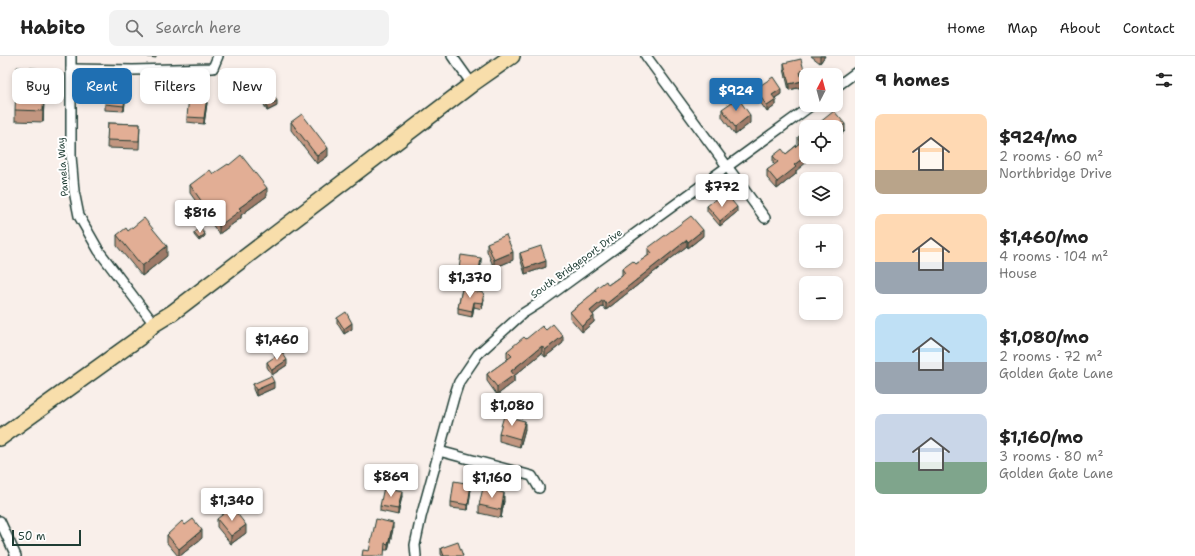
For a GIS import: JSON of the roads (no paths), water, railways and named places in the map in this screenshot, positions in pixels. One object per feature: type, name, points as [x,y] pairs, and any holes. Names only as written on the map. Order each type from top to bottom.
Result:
[{"type":"highway","points":[[0,438],[138,338],[154,324],[172,313],[472,84],[512,56]]},
{"type":"street","name":"Pamela Way","points":[[71,56],[71,156],[74,191],[79,216],[99,251],[154,324]]},
{"type":"street","points":[[71,69],[133,70],[213,68],[218,56]]},
{"type":"street","points":[[452,56],[472,84]]},
{"type":"street","points":[[646,56],[765,218]]},
{"type":"street","points":[[843,82],[855,73]]},
{"type":"street","name":"South Bridgeport Drive","points":[[416,556],[415,545],[421,517],[454,397],[459,382],[478,354],[522,314],[541,302],[803,112]]},
{"type":"street","points":[[438,451],[532,476],[539,488]]},
{"type":"street","points":[[0,522],[16,556]]}]
